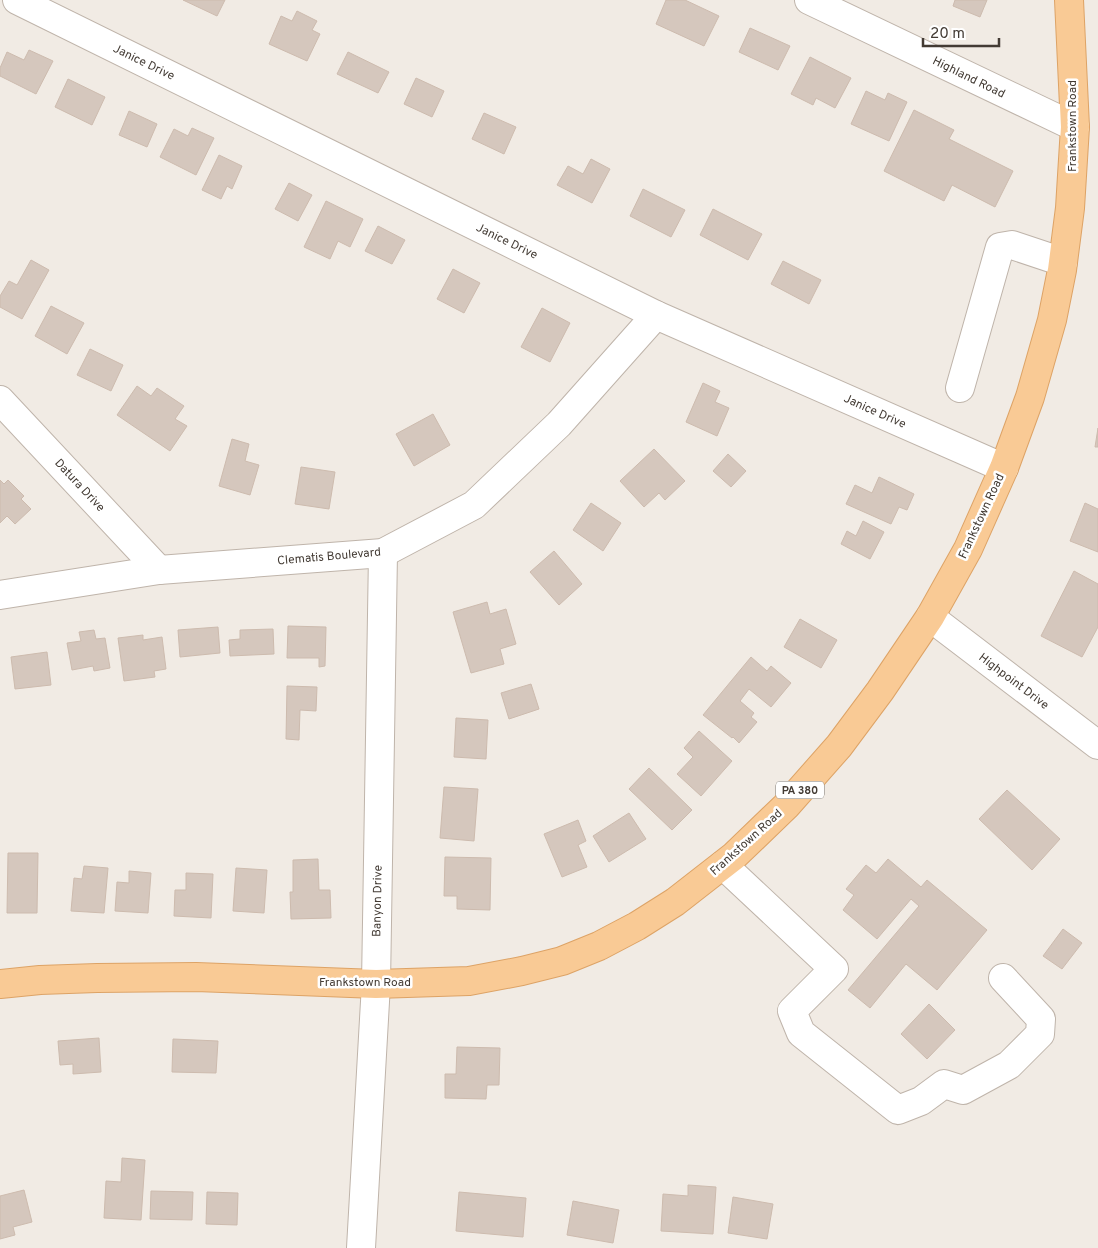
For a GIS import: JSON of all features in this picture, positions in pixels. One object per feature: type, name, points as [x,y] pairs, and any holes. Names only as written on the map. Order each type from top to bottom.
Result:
[{"type":"main road","name":"Frankstown Road","points":[[0,984],[40,980],[196,977],[376,984],[469,981],[522,972],[562,961],[599,946],[637,926],[675,902],[734,856],[786,806],[839,746],[880,691],[930,617],[968,549],[1004,468],[1032,389],[1052,320],[1063,262],[1070,208],[1075,128],[1069,0]]},
{"type":"street","name":"Janice Drive","points":[[17,0],[656,315],[1004,468]]},
{"type":"street","name":"Highland Road","points":[[809,0],[1075,128]]},
{"type":"street","points":[[960,388],[1000,247],[1012,245],[1063,262]]},
{"type":"street","name":"Clematis Boulevard","points":[[0,594],[159,570],[383,553],[474,505],[560,424],[656,315]]},
{"type":"street","name":"Datura Drive","points":[[0,400],[159,570]]},
{"type":"street","name":"Banyon Drive","points":[[361,1248],[376,984],[383,553]]},
{"type":"street","name":"Highpoint Drive","points":[[930,617],[1098,745]]},
{"type":"street","points":[[723,865],[834,969],[792,1011],[801,1033],[898,1110],[921,1101],[944,1084],[963,1090],[1009,1065],[1040,1034],[1041,1019],[1003,978]]},
{"type":"building","points":[[183,0],[225,0],[217,16]]},
{"type":"building","points":[[666,0],[685,0],[719,16],[704,46],[656,24]]},
{"type":"building","points":[[955,0],[987,0],[980,17],[953,6]]},
{"type":"building","points":[[297,11],[317,21],[312,30],[320,34],[307,61],[269,44],[281,16],[292,21]]},
{"type":"building","points":[[750,28],[790,46],[778,70],[739,52]]},
{"type":"building","points":[[29,50],[53,61],[36,94],[0,76],[0,68],[7,52],[24,60]]},
{"type":"building","points":[[348,52],[389,72],[378,93],[337,74]]},
{"type":"building","points":[[810,57],[851,78],[835,108],[816,98],[813,105],[791,94]]},
{"type":"building","points":[[416,78],[444,91],[432,117],[404,104]]},
{"type":"building","points":[[68,79],[105,97],[92,125],[55,107]]},
{"type":"building","points":[[866,91],[885,100],[888,93],[907,102],[889,141],[851,124]]},
{"type":"building","points":[[914,110],[954,130],[949,139],[1013,171],[995,207],[952,185],[944,201],[884,171]]},
{"type":"building","points":[[129,111],[157,124],[147,147],[119,135]]},
{"type":"building","points":[[484,113],[516,127],[504,154],[472,139]]},
{"type":"building","points":[[192,128],[214,138],[196,175],[160,157],[174,129],[188,136]]},
{"type":"building","points":[[219,155],[242,166],[232,189],[227,186],[221,199],[202,190]]},
{"type":"building","points":[[591,159],[610,169],[592,203],[557,185],[568,166],[583,174]]},
{"type":"building","points":[[289,183],[312,195],[298,221],[275,209]]},
{"type":"building","points":[[643,189],[685,210],[671,237],[630,216]]},
{"type":"building","points":[[326,201],[363,219],[350,247],[338,241],[330,259],[304,247]]},
{"type":"building","points":[[713,209],[762,234],[748,260],[700,235]]},
{"type":"building","points":[[378,226],[405,240],[392,264],[365,251]]},
{"type":"building","points":[[31,260],[49,270],[22,319],[0,307],[0,296],[9,281],[17,285]]},
{"type":"building","points":[[783,261],[821,280],[809,304],[771,284]]},
{"type":"building","points":[[453,269],[480,283],[464,313],[437,299]]},
{"type":"building","points":[[51,306],[84,323],[67,354],[35,336]]},
{"type":"building","points":[[542,308],[570,323],[550,362],[521,347]]},
{"type":"building","points":[[90,349],[123,365],[111,391],[77,375]]},
{"type":"building","points":[[703,383],[720,391],[715,402],[729,408],[717,436],[686,422]]},
{"type":"building","points":[[137,386],[151,396],[157,388],[184,406],[175,419],[187,426],[170,451],[117,415]]},
{"type":"building","points":[[433,414],[450,445],[414,466],[396,434]]},
{"type":"building","points":[[1098,428],[1098,447],[1095,447]]},
{"type":"building","points":[[232,439],[249,444],[245,461],[259,465],[250,495],[219,486]]},
{"type":"building","points":[[654,449],[685,481],[665,500],[659,493],[644,507],[620,481]]},
{"type":"building","points":[[728,454],[746,471],[731,487],[713,471]]},
{"type":"building","points":[[301,467],[335,472],[329,509],[295,504]]},
{"type":"building","points":[[879,477],[914,494],[907,510],[899,507],[891,524],[846,504],[855,485],[872,493]]},
{"type":"building","points":[[0,480],[4,484],[8,480],[24,496],[21,499],[31,509],[15,524],[7,516],[0,523]]},
{"type":"building","points":[[591,503],[621,523],[603,551],[573,530]]},
{"type":"building","points":[[1085,503],[1098,509],[1098,552],[1070,541]]},
{"type":"building","points":[[863,521],[884,532],[870,559],[841,544],[847,531],[856,536]]},
{"type":"building","points":[[554,551],[582,584],[559,605],[530,572]]},
{"type":"building","points":[[1074,571],[1098,584],[1098,627],[1082,657],[1041,636]]},
{"type":"building","points":[[487,602],[490,614],[506,609],[516,644],[500,649],[504,664],[471,673],[453,612]]},
{"type":"building","points":[[800,619],[837,640],[821,668],[784,647]]},
{"type":"building","points":[[288,626],[326,627],[325,666],[319,667],[319,658],[287,658]]},
{"type":"building","points":[[218,627],[220,653],[180,657],[178,630]]},
{"type":"building","points":[[273,629],[274,654],[230,656],[229,640],[240,639],[240,630]]},
{"type":"building","points":[[94,630],[96,639],[105,638],[110,668],[94,671],[93,666],[72,670],[67,643],[81,641],[79,632]]},
{"type":"building","points":[[143,635],[143,640],[162,637],[166,669],[154,671],[155,677],[124,681],[118,638]]},
{"type":"building","points":[[47,652],[51,685],[15,689],[11,657]]},
{"type":"building","points":[[751,657],[767,671],[771,666],[791,683],[771,707],[749,689],[740,701],[754,713],[751,717],[757,722],[739,743],[703,715]]},
{"type":"building","points":[[531,684],[539,709],[509,719],[501,693]]},
{"type":"building","points":[[287,686],[317,687],[316,711],[300,710],[299,740],[286,739]]},
{"type":"building","points":[[456,718],[488,720],[486,759],[454,757]]},
{"type":"building","points":[[699,731],[732,761],[701,796],[677,774],[693,757],[684,748]]},
{"type":"building","points":[[649,768],[692,810],[672,830],[629,789]]},
{"type":"building","points":[[444,787],[478,789],[474,841],[440,838]]},
{"type":"building","points":[[1007,790],[1060,839],[1032,870],[979,819]]},
{"type":"building","points":[[629,813],[646,839],[609,862],[593,836]]},
{"type":"building","points":[[578,820],[586,841],[578,845],[587,867],[562,877],[544,834]]},
{"type":"building","points":[[8,853],[38,853],[37,913],[7,913]]},
{"type":"building","points":[[445,857],[491,858],[490,910],[457,909],[457,896],[444,896]]},
{"type":"building","points":[[318,859],[319,890],[330,890],[331,918],[291,919],[290,892],[293,892],[293,860]]},
{"type":"building","points":[[888,859],[921,887],[927,880],[987,930],[937,990],[906,964],[870,1008],[848,990],[919,906],[911,899],[877,939],[843,910],[854,895],[846,889],[866,865],[876,873]]},
{"type":"building","points":[[84,866],[108,868],[104,913],[71,911],[74,878],[82,879]]},
{"type":"building","points":[[236,868],[267,870],[264,913],[233,911]]},
{"type":"building","points":[[129,871],[151,873],[148,913],[115,911],[117,882],[129,883]]},
{"type":"building","points":[[186,873],[213,874],[211,918],[174,916],[175,890],[186,890]]},
{"type":"building","points":[[1063,929],[1082,943],[1062,969],[1043,956]]},
{"type":"building","points":[[929,1004],[955,1030],[927,1059],[901,1034]]},
{"type":"building","points":[[99,1038],[101,1072],[73,1074],[73,1064],[60,1065],[58,1041]]},
{"type":"building","points":[[173,1039],[218,1041],[216,1073],[172,1072]]},
{"type":"building","points":[[457,1047],[500,1048],[499,1085],[487,1085],[486,1099],[445,1098],[445,1074],[456,1074]]},
{"type":"building","points":[[122,1158],[145,1160],[141,1220],[104,1218],[106,1181],[121,1182]]},
{"type":"building","points":[[688,1185],[716,1187],[713,1234],[661,1231],[663,1194],[688,1196]]},
{"type":"building","points":[[24,1190],[32,1222],[13,1227],[15,1235],[0,1239],[0,1196]]},
{"type":"building","points":[[151,1191],[193,1192],[192,1220],[150,1219]]},
{"type":"building","points":[[207,1192],[238,1193],[237,1225],[206,1224]]},
{"type":"building","points":[[459,1192],[526,1198],[523,1237],[456,1231]]},
{"type":"building","points":[[733,1197],[773,1204],[767,1239],[728,1233]]},
{"type":"building","points":[[573,1201],[619,1210],[613,1243],[567,1235]]}]
